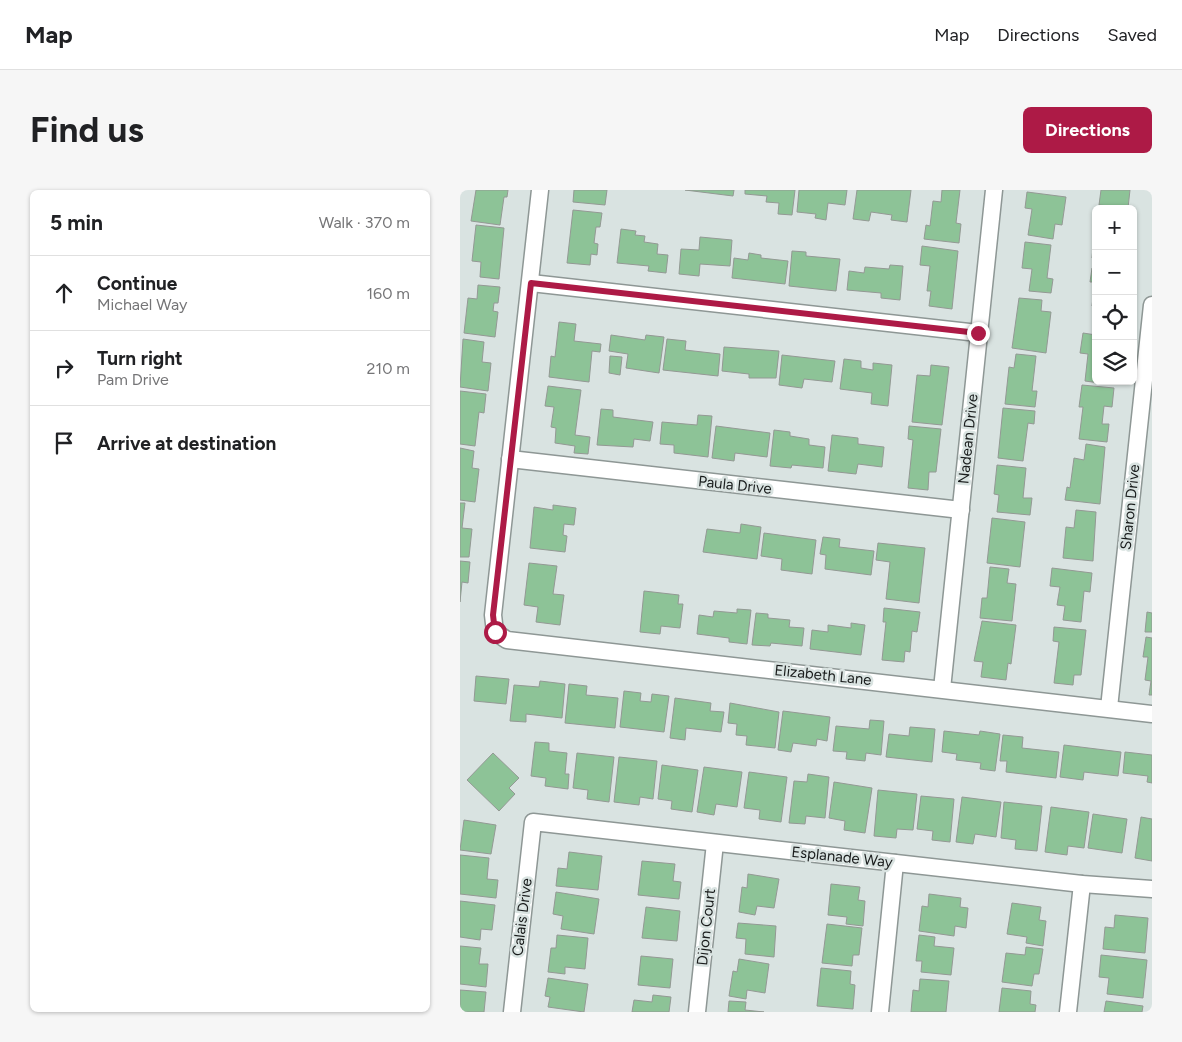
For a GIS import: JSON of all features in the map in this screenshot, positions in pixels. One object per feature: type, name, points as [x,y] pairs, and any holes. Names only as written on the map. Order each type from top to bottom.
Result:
[{"type":"street","points":[[510,459],[540,190]]},
{"type":"street","name":"Nadean Drive","points":[[942,689],[994,190]]},
{"type":"street","points":[[531,283],[978,333]]},
{"type":"street","name":"Sharon Drive","points":[[1109,708],[1152,305]]},
{"type":"street","name":"Paula Drive","points":[[510,459],[961,510]]},
{"type":"street","name":"Elizabeth Lane","points":[[510,459],[493,615],[495,632],[507,640],[1152,714]]},
{"type":"street","name":"Esplanade Way","points":[[533,822],[1082,884],[1152,889]]},
{"type":"street","name":"Calais Drive","points":[[512,1012],[533,822]]},
{"type":"street","name":"Dijon Court","points":[[697,1012],[715,843]]},
{"type":"street","points":[[880,1012],[895,863]]},
{"type":"street","points":[[1068,1012],[1082,884]]},
{"type":"building","points":[[476,190],[508,190],[507,197],[504,197],[500,225],[471,221]]},
{"type":"building","points":[[574,190],[607,190],[605,205],[573,202]]},
{"type":"building","points":[[685,190],[734,190],[733,196]]},
{"type":"building","points":[[745,190],[795,190],[792,215],[778,214],[779,203],[766,202],[767,196],[745,194]]},
{"type":"building","points":[[799,190],[847,190],[845,205],[828,203],[826,220],[815,218],[816,214],[797,212]]},
{"type":"building","points":[[857,190],[911,190],[907,222],[891,220],[892,215],[871,212],[869,221],[853,219]]},
{"type":"building","points":[[942,190],[960,190],[956,223],[961,224],[959,243],[924,239],[926,225],[930,226],[933,201],[941,202]]},
{"type":"building","points":[[1101,190],[1130,190],[1128,205],[1099,205]]},
{"type":"building","points":[[1027,192],[1066,197],[1062,225],[1055,224],[1053,239],[1028,235],[1032,209],[1025,208]]},
{"type":"building","points":[[573,210],[602,213],[600,227],[596,227],[594,243],[598,244],[597,255],[591,254],[590,265],[567,263]]},
{"type":"building","points":[[476,225],[504,228],[499,279],[480,277],[481,262],[472,261]]},
{"type":"building","points":[[621,229],[636,231],[635,235],[645,236],[644,242],[658,244],[657,254],[668,255],[666,273],[648,271],[649,266],[617,263]]},
{"type":"building","points":[[700,237],[732,240],[730,266],[700,264],[699,276],[679,274],[681,249],[699,250]]},
{"type":"building","points":[[1025,242],[1051,245],[1047,278],[1053,279],[1051,293],[1029,291],[1032,269],[1022,268]]},
{"type":"building","points":[[922,246],[958,251],[952,309],[929,306],[931,291],[927,291],[930,266],[920,265]]},
{"type":"building","points":[[792,251],[806,252],[806,256],[840,259],[836,291],[789,286]]},
{"type":"building","points":[[749,253],[761,255],[761,258],[788,261],[785,284],[732,278],[734,258],[748,260]]},
{"type":"building","points":[[890,265],[903,266],[900,300],[881,298],[881,293],[847,290],[849,271],[864,273],[865,267],[889,269]]},
{"type":"building","points":[[478,285],[500,287],[498,303],[494,303],[493,311],[498,312],[495,337],[464,333],[468,298],[477,299]]},
{"type":"building","points":[[1019,298],[1042,300],[1041,311],[1051,312],[1046,353],[1012,348]]},
{"type":"building","points":[[559,322],[576,324],[574,341],[601,344],[600,352],[592,351],[589,382],[549,377],[551,356],[555,357]]},
{"type":"building","points":[[1083,333],[1092,334],[1092,382],[1085,381],[1088,354],[1080,353]]},
{"type":"building","points":[[611,335],[645,340],[646,335],[664,337],[659,373],[626,368],[628,354],[609,351]]},
{"type":"building","points":[[463,339],[484,342],[482,362],[491,363],[488,391],[460,387]]},
{"type":"building","points":[[667,339],[686,341],[685,350],[720,354],[718,376],[663,370]]},
{"type":"building","points":[[724,347],[779,351],[776,378],[749,378],[749,374],[722,371]]},
{"type":"building","points":[[1016,354],[1036,356],[1032,391],[1037,391],[1035,407],[1005,404],[1009,367],[1014,368]]},
{"type":"building","points":[[782,355],[835,361],[832,382],[804,379],[802,388],[779,385]]},
{"type":"building","points":[[610,356],[622,357],[620,375],[609,373]]},
{"type":"building","points":[[844,359],[861,361],[861,368],[873,370],[873,363],[892,365],[888,406],[871,404],[872,393],[840,389]]},
{"type":"building","points":[[931,365],[949,367],[942,425],[912,422],[917,375],[930,376]]},
{"type":"building","points":[[1082,385],[1114,388],[1112,407],[1104,406],[1102,424],[1109,424],[1107,442],[1079,439],[1083,407],[1079,407]]},
{"type":"building","points":[[548,386],[581,390],[575,435],[590,437],[588,454],[574,453],[575,446],[555,443],[556,428],[551,427],[554,407],[545,406]]},
{"type":"building","points":[[460,391],[486,394],[484,413],[479,412],[475,446],[460,444]]},
{"type":"building","points":[[1003,408],[1035,411],[1034,424],[1028,423],[1023,461],[998,458]]},
{"type":"building","points":[[601,409],[613,410],[613,417],[653,422],[650,441],[634,439],[633,447],[597,445]]},
{"type":"building","points":[[698,415],[712,416],[708,457],[674,453],[674,445],[660,444],[662,422],[697,425]]},
{"type":"building","points":[[716,426],[770,433],[767,457],[735,453],[734,461],[712,458]]},
{"type":"building","points":[[909,426],[941,429],[936,472],[929,472],[928,490],[908,488],[913,440],[908,439]]},
{"type":"building","points":[[774,430],[790,432],[790,436],[809,439],[809,445],[825,447],[823,468],[792,465],[791,468],[770,466]]},
{"type":"building","points":[[832,435],[858,438],[858,444],[884,447],[882,467],[858,464],[856,474],[828,471]]},
{"type":"building","points":[[1086,444],[1105,447],[1100,504],[1065,500],[1067,487],[1070,488],[1074,458],[1084,460]]},
{"type":"building","points":[[460,448],[474,451],[472,468],[479,469],[475,502],[460,500]]},
{"type":"building","points":[[997,465],[1026,468],[1023,498],[1032,498],[1030,515],[997,512],[999,495],[994,494]]},
{"type":"building","points":[[460,503],[465,503],[462,528],[472,529],[469,557],[460,557]]},
{"type":"building","points":[[553,505],[576,508],[574,525],[564,524],[563,535],[567,536],[565,552],[530,548],[534,507],[553,510]]},
{"type":"building","points":[[1076,510],[1096,512],[1093,561],[1063,558],[1066,527],[1074,528]]},
{"type":"building","points":[[992,518],[1025,522],[1020,567],[987,563]]},
{"type":"building","points":[[741,524],[761,527],[757,559],[703,552],[707,529],[740,533]]},
{"type":"building","points":[[764,533],[816,540],[812,574],[781,570],[782,559],[761,556]]},
{"type":"building","points":[[823,537],[840,539],[839,547],[874,551],[871,575],[825,569],[826,555],[820,554]]},
{"type":"building","points":[[878,543],[925,548],[919,603],[886,599],[890,562],[876,560]]},
{"type":"building","points":[[460,561],[470,562],[468,583],[462,582],[460,602]]},
{"type":"building","points":[[529,563],[557,566],[553,594],[564,595],[560,625],[536,622],[538,607],[524,605]]},
{"type":"building","points":[[990,567],[1009,569],[1007,583],[1016,584],[1012,621],[980,618],[982,598],[987,598]]},
{"type":"building","points":[[1052,568],[1092,573],[1090,592],[1084,591],[1081,622],[1063,620],[1065,606],[1057,605],[1060,587],[1050,586]]},
{"type":"building","points":[[644,591],[679,595],[678,604],[683,604],[680,628],[661,626],[660,634],[640,632]]},
{"type":"building","points":[[884,608],[920,612],[917,632],[912,631],[910,652],[905,651],[904,662],[882,660],[886,622],[883,622]]},
{"type":"building","points":[[737,609],[751,610],[747,644],[729,642],[729,638],[697,634],[699,615],[713,617],[714,611],[737,613]]},
{"type":"building","points":[[1147,612],[1152,613],[1152,632],[1145,632]]},
{"type":"building","points":[[756,613],[768,614],[768,618],[790,620],[789,627],[804,628],[802,646],[771,643],[770,646],[752,645]]},
{"type":"building","points":[[982,621],[1016,625],[1011,664],[1008,663],[1006,680],[981,677],[983,662],[974,661]]},
{"type":"building","points":[[851,623],[865,625],[861,655],[810,649],[812,630],[828,632],[828,625],[851,628]]},
{"type":"building","points":[[1054,627],[1086,630],[1081,675],[1074,675],[1073,685],[1054,683],[1059,642],[1053,641]]},
{"type":"building","points":[[1146,637],[1152,638],[1152,695],[1149,695],[1151,681],[1145,680],[1148,657],[1143,657]]},
{"type":"building","points":[[476,676],[509,679],[506,704],[474,701]]},
{"type":"building","points":[[540,681],[565,684],[562,718],[526,714],[526,722],[510,721],[514,685],[539,687]]},
{"type":"building","points":[[569,684],[587,686],[586,695],[618,698],[615,728],[565,723]]},
{"type":"building","points":[[624,691],[641,693],[640,701],[651,702],[652,694],[669,696],[664,732],[620,727]]},
{"type":"building","points":[[675,698],[711,703],[710,711],[724,712],[721,732],[686,728],[685,740],[670,738]]},
{"type":"building","points":[[730,703],[779,712],[775,748],[746,745],[747,736],[736,735],[737,724],[728,723]]},
{"type":"building","points":[[783,711],[830,717],[827,741],[817,739],[816,746],[793,743],[791,752],[778,750]]},
{"type":"building","points":[[870,720],[884,721],[881,755],[866,753],[865,761],[846,759],[847,752],[833,751],[836,726],[869,729]]},
{"type":"building","points":[[910,727],[935,729],[932,762],[886,757],[889,734],[909,736]]},
{"type":"building","points":[[944,731],[979,735],[980,731],[1000,734],[995,771],[980,769],[981,763],[956,760],[957,754],[942,752]]},
{"type":"building","points":[[1003,735],[1023,737],[1022,748],[1059,752],[1056,778],[1006,772],[1007,761],[1000,761]]},
{"type":"building","points":[[535,742],[549,743],[549,751],[567,753],[565,774],[569,774],[568,789],[545,786],[546,778],[531,776]]},
{"type":"building","points":[[1064,745],[1121,752],[1118,776],[1084,772],[1083,780],[1060,777]]},
{"type":"building","points":[[1125,752],[1152,755],[1152,783],[1147,782],[1148,776],[1123,773]]},
{"type":"building","points":[[493,753],[519,778],[509,788],[515,794],[499,811],[467,780]]},
{"type":"building","points":[[577,753],[614,757],[609,802],[587,799],[588,790],[573,788]]},
{"type":"building","points":[[619,757],[657,761],[653,799],[640,797],[639,805],[614,802]]},
{"type":"building","points":[[662,765],[698,770],[692,812],[671,809],[672,801],[658,799]]},
{"type":"building","points":[[704,767],[742,772],[737,807],[716,804],[714,815],[697,812]]},
{"type":"building","points":[[749,772],[787,777],[781,822],[759,819],[760,810],[744,808]]},
{"type":"building","points":[[808,774],[829,777],[825,818],[806,816],[805,824],[789,823],[794,781],[807,782]]},
{"type":"building","points":[[834,782],[872,788],[865,833],[844,830],[845,821],[829,818]]},
{"type":"building","points":[[878,790],[917,794],[913,830],[897,829],[896,838],[874,836]]},
{"type":"building","points":[[921,796],[954,799],[950,842],[932,840],[933,831],[917,829]]},
{"type":"building","points":[[962,797],[1001,802],[996,837],[975,834],[973,844],[956,842]]},
{"type":"building","points":[[1004,802],[1042,806],[1037,851],[1015,849],[1016,840],[1001,838]]},
{"type":"building","points":[[1051,807],[1089,812],[1084,848],[1068,846],[1067,855],[1045,852]]},
{"type":"building","points":[[1093,814],[1127,819],[1122,853],[1088,848]]},
{"type":"building","points":[[1141,817],[1152,819],[1152,861],[1135,858]]},
{"type":"building","points":[[464,820],[496,825],[491,854],[460,850]]},
{"type":"building","points":[[569,852],[602,856],[598,890],[556,886],[558,868],[567,869]]},
{"type":"building","points":[[460,855],[489,858],[487,879],[498,880],[496,898],[460,894]]},
{"type":"building","points":[[642,861],[675,864],[673,881],[681,882],[679,899],[638,895]]},
{"type":"building","points":[[748,874],[779,879],[774,908],[757,906],[755,915],[739,912],[742,887],[747,888]]},
{"type":"building","points":[[831,884],[860,887],[858,900],[865,901],[863,926],[846,924],[847,917],[828,915]]},
{"type":"building","points":[[556,892],[599,899],[594,934],[561,929],[563,916],[553,914]]},
{"type":"building","points":[[929,894],[961,898],[960,907],[968,908],[966,928],[955,926],[954,936],[919,931],[922,906],[928,907]]},
{"type":"building","points":[[460,901],[495,905],[492,930],[481,929],[480,940],[460,937]]},
{"type":"building","points":[[1012,903],[1041,907],[1039,920],[1046,921],[1043,946],[1026,943],[1027,937],[1007,934]]},
{"type":"building","points":[[646,907],[680,911],[677,941],[642,938]]},
{"type":"building","points":[[1115,915],[1148,918],[1145,953],[1103,949],[1105,927],[1114,928]]},
{"type":"building","points":[[738,923],[776,926],[774,957],[745,954],[746,939],[736,938]]},
{"type":"building","points":[[827,924],[862,928],[859,955],[853,955],[852,966],[822,963]]},
{"type":"building","points":[[557,935],[588,938],[585,969],[565,967],[565,974],[548,972],[551,948],[556,948]]},
{"type":"building","points":[[919,935],[935,937],[934,946],[954,948],[951,975],[921,972],[922,961],[916,961]]},
{"type":"building","points":[[460,946],[481,948],[479,964],[488,964],[486,987],[460,984]]},
{"type":"building","points":[[1026,947],[1043,949],[1039,974],[1034,974],[1032,986],[1002,982],[1006,953],[1025,955]]},
{"type":"building","points":[[1101,955],[1147,960],[1143,998],[1107,994],[1109,978],[1099,977]]},
{"type":"building","points":[[641,956],[673,959],[670,988],[638,985]]},
{"type":"building","points":[[739,959],[769,964],[765,993],[747,990],[746,999],[729,996],[733,971],[737,972]]},
{"type":"building","points":[[821,968],[851,971],[850,984],[855,985],[853,1009],[817,1006]]},
{"type":"building","points":[[548,978],[588,984],[584,1012],[548,1007],[550,997],[545,996]]},
{"type":"building","points":[[920,979],[949,981],[946,1012],[911,1012],[913,990],[919,991]]},
{"type":"building","points":[[1002,988],[1031,991],[1030,1004],[1036,1005],[1035,1012],[999,1012]]},
{"type":"building","points":[[460,990],[486,992],[484,1012],[460,1012]]},
{"type":"building","points":[[653,995],[671,997],[669,1012],[632,1012],[634,1000],[652,1002]]},
{"type":"building","points":[[729,1001],[746,1002],[745,1010],[764,1012],[728,1012]]},
{"type":"building","points":[[1106,1001],[1143,1006],[1142,1012],[1104,1012]]},
{"type":"route","points":[[495,632],[493,615],[531,283],[978,333]]}]
